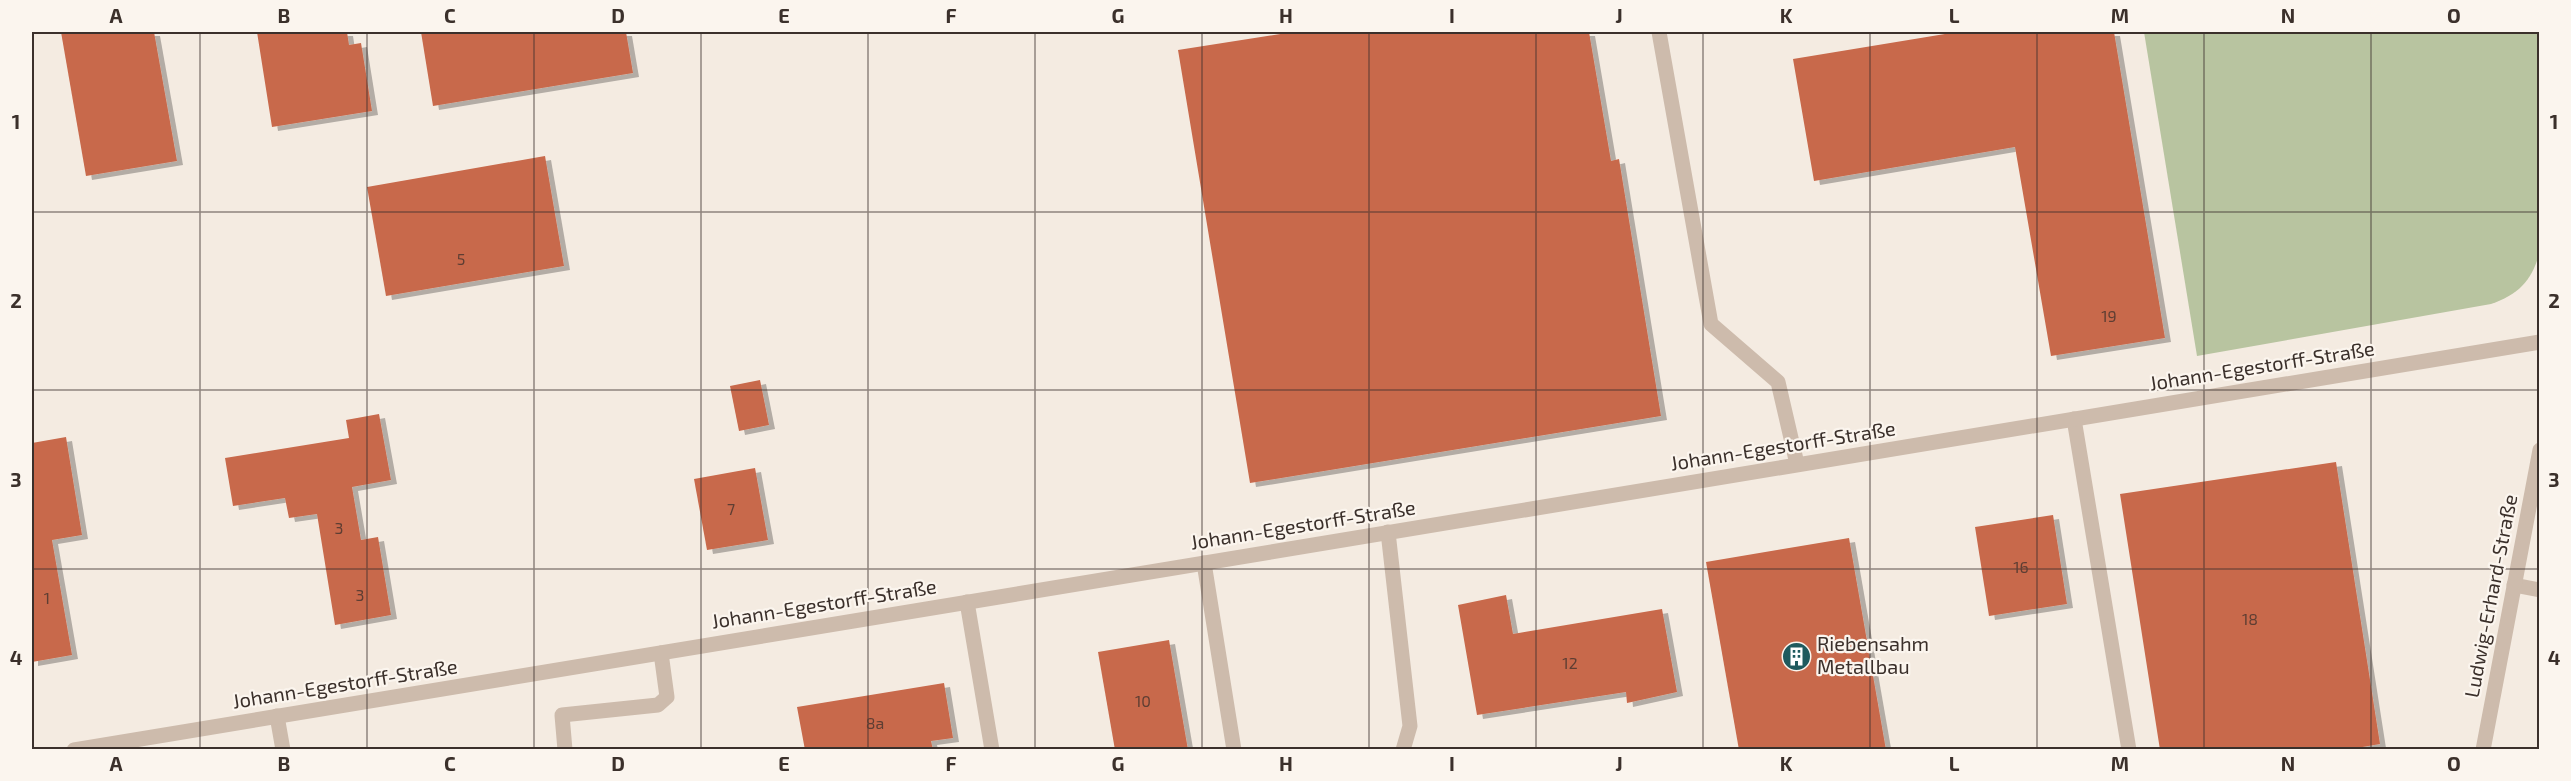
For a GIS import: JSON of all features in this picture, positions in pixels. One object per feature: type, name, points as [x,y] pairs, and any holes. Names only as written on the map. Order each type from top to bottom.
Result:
[{"type":"street","points":[[1659,32],[1711,324],[1778,382],[1797,464]]},
{"type":"street","name":"Johann-Egestorff-Straße","points":[[74,750],[2540,342]]},
{"type":"street","points":[[2074,419],[2129,750]]},
{"type":"street","name":"Ludwig-Erhard-Straße","points":[[2483,750],[2540,450]]},
{"type":"street","points":[[1388,532],[1410,726],[1403,750]]},
{"type":"street","points":[[1204,563],[1234,750]]},
{"type":"street","points":[[2514,585],[2540,590]]},
{"type":"street","points":[[967,602],[992,750]]},
{"type":"street","points":[[565,750],[562,715],[658,705],[667,697],[662,653]]},
{"type":"street","points":[[277,716],[283,750]]},
{"type":"green space","points":[[2144,32],[2539,32],[2540,251],[2533,271],[2517,291],[2491,304],[2197,356]]},
{"type":"building","points":[[61,32],[154,32],[177,161],[86,176]]},
{"type":"building","points":[[257,32],[347,32],[349,45],[361,43],[372,111],[272,127]]},
{"type":"building","points":[[421,32],[626,32],[633,73],[433,106]]},
{"type":"building","points":[[1293,32],[1589,32],[1611,161],[1619,159],[1661,416],[1250,483],[1178,50]]},
{"type":"building","points":[[1957,32],[2114,32],[2165,338],[2051,356],[2015,147],[1814,181],[1793,59]]},
{"type":"building","points":[[545,156],[564,266],[386,296],[367,187]]},
{"type":"building","points":[[760,380],[769,425],[739,431],[730,386]]},
{"type":"building","points":[[379,414],[391,480],[352,487],[361,540],[378,537],[391,615],[335,625],[317,514],[289,518],[285,498],[233,506],[225,458],[349,438],[346,420]]},
{"type":"building","points":[[66,437],[82,535],[52,540],[72,655],[32,662],[32,443]]},
{"type":"building","points":[[2336,462],[2380,744],[2345,750],[2160,750],[2120,494]]},
{"type":"building","points":[[755,468],[768,540],[707,550],[694,479]]},
{"type":"building","points":[[2053,515],[2067,604],[1989,616],[1975,527]]},
{"type":"building","name":"Riebensahm Metallbau","points":[[1849,538],[1886,750],[1739,750],[1706,562]]},
{"type":"building","points":[[1506,595],[1513,634],[1662,609],[1677,692],[1627,703],[1626,692],[1477,715],[1458,605]]},
{"type":"building","points":[[1169,640],[1188,750],[1115,750],[1098,652]]},
{"type":"building","points":[[944,683],[953,738],[931,741],[933,750],[805,750],[797,707]]},
{"type":"place","name":"Riebensahm Metallbau","points":[[1796,656]]}]
